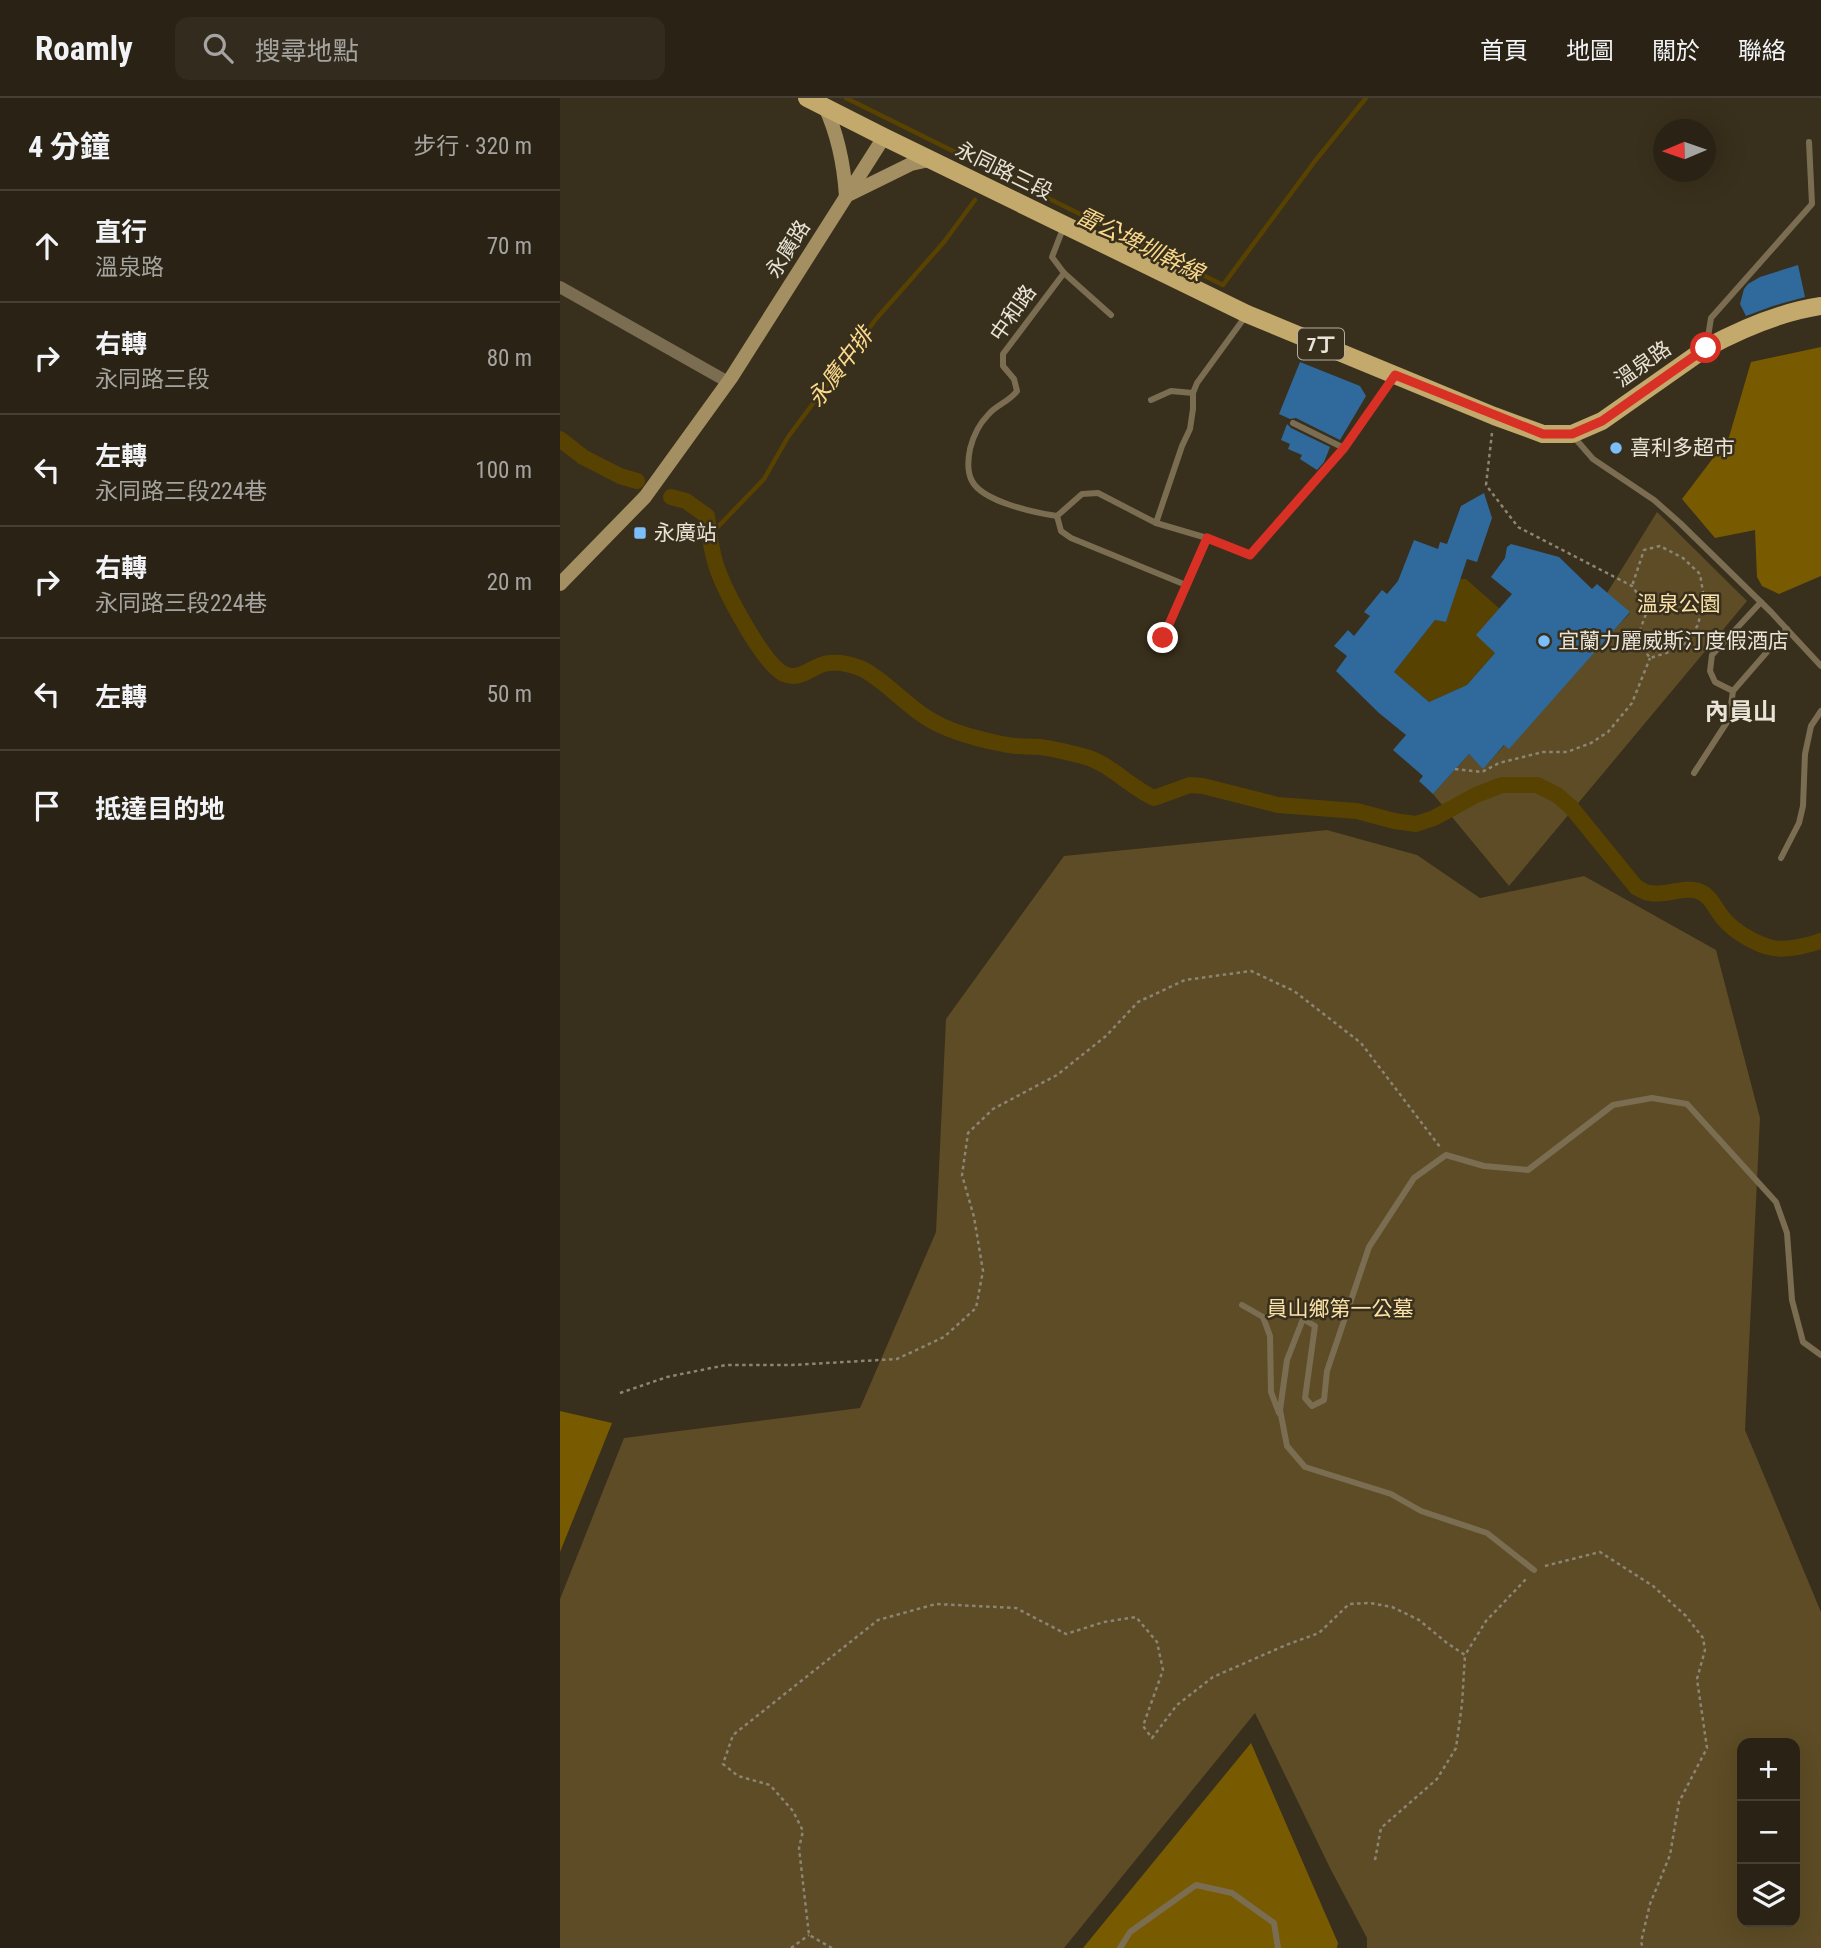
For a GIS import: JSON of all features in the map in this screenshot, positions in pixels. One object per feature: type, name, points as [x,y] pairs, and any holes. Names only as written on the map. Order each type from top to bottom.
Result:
[{"type":"main road","name":"永同路三段","points":[[807,98],[1247,314],[1494,416],[1543,434],[1572,434]]},
{"type":"main road","name":"溫泉路","points":[[1572,434],[1602,421],[1706,348],[1751,327],[1821,306]]},
{"type":"street","points":[[825,107],[833,125],[845,178],[846,196],[911,164],[929,160]]},
{"type":"street","name":"永廣路","points":[[560,584],[645,497],[656,482],[728,382],[884,138]]},
{"type":"street","points":[[560,287],[728,382]]},
{"type":"lane","points":[[1706,348],[1712,318],[1812,204],[1809,142]]},
{"type":"lane","name":"中和路","points":[[1057,516],[1030,513],[996,499],[978,488],[972,481],[968,461],[972,439],[988,414],[1012,398],[1017,391],[1014,379],[1003,366],[1003,354],[1064,273],[1052,257],[1064,226]]},
{"type":"lane","points":[[1064,273],[1111,315]]},
{"type":"lane","points":[[1156,523],[1190,429],[1193,393],[1197,383],[1247,314]]},
{"type":"lane","points":[[1186,585],[1071,538],[1061,531],[1057,516],[1082,494],[1098,494],[1156,523],[1207,538],[1250,555],[1344,448],[1395,375]]},
{"type":"lane","points":[[1151,400],[1171,391],[1193,393]]},
{"type":"lane","points":[[1293,423],[1344,448]]},
{"type":"lane","points":[[1572,434],[1593,459],[1654,500],[1680,523],[1761,602],[1821,666]]},
{"type":"lane","points":[[1163,638],[1207,538]]},
{"type":"lane","points":[[1733,691],[1714,682],[1710,671],[1712,655],[1761,602]]},
{"type":"lane","points":[[1694,773],[1730,719],[1733,691],[1787,629]]},
{"type":"lane","points":[[1781,858],[1800,823],[1805,754],[1811,726],[1821,712]]},
{"type":"lane","points":[[1534,1570],[1487,1533],[1421,1511],[1391,1494],[1305,1467],[1287,1446],[1280,1410],[1287,1360],[1303,1319],[1315,1326],[1305,1398],[1312,1406],[1324,1400],[1327,1371],[1369,1247],[1414,1178],[1446,1155],[1484,1166],[1528,1170],[1613,1105],[1651,1098],[1688,1104],[1776,1202],[1787,1233],[1792,1300],[1803,1342],[1821,1355]]},
{"type":"lane","points":[[1242,1305],[1263,1317],[1270,1336],[1271,1392],[1283,1425]]},
{"type":"lane","points":[[1119,1948],[1130,1931],[1196,1885],[1232,1893],[1275,1923],[1278,1948]]},
{"type":"path","points":[[1494,416],[1486,485],[1518,527],[1632,586],[1643,601],[1646,614],[1640,630],[1642,646],[1650,658]]},
{"type":"path","points":[[1632,586],[1644,550],[1660,546],[1683,558],[1700,574],[1704,598],[1698,625],[1682,648],[1650,658]]},
{"type":"path","points":[[1615,647],[1624,635],[1640,630]]},
{"type":"path","points":[[1455,769],[1482,772],[1499,763],[1543,752],[1567,752],[1591,743],[1608,732],[1632,703],[1650,658]]},
{"type":"path","points":[[620,1393],[667,1377],[726,1365],[792,1365],[897,1359],[944,1337],[976,1308],[983,1271],[974,1217],[962,1175],[968,1133],[993,1109],[1058,1075],[1107,1036],[1138,1002],[1185,980],[1251,971],[1294,991],[1362,1043],[1446,1155]]},
{"type":"path","points":[[1375,1860],[1381,1828],[1437,1779],[1456,1748],[1465,1655],[1486,1621],[1534,1570],[1600,1552],[1653,1586],[1686,1616],[1703,1637],[1705,1650],[1697,1679],[1707,1748],[1679,1802],[1670,1855],[1650,1904],[1641,1942],[1643,1948]]},
{"type":"path","points":[[809,1935],[799,1848],[803,1831],[793,1811],[769,1786],[738,1776],[723,1764],[733,1734],[878,1620],[936,1604],[1016,1608],[1066,1634],[1104,1622],[1136,1617],[1157,1642],[1163,1670],[1143,1726],[1152,1738],[1177,1705],[1213,1678],[1319,1633],[1349,1604],[1370,1603],[1392,1607],[1419,1620],[1465,1655]]},
{"type":"path","points":[[790,1948],[809,1935]]},
{"type":"path","points":[[809,1935],[832,1948]]},
{"type":"green space","name":"溫泉公園","points":[[1657,512],[1747,601],[1509,886],[1433,794],[1469,754],[1483,768],[1630,613],[1607,593]]},
{"type":"green space","name":"員山鄉第一公墓","points":[[1327,830],[1417,855],[1480,898],[1584,876],[1716,950],[1760,1118],[1745,1430],[1821,1612],[1821,1948],[1367,1948],[1367,1938],[1255,1713],[1064,1948],[560,1948],[560,1599],[624,1438],[860,1408],[936,1232],[946,1019],[1064,856]]},
{"type":"shaded area","points":[[1821,347],[1821,576],[1779,594],[1762,586],[1757,577],[1755,530],[1715,538],[1682,499],[1729,437],[1751,362]]},
{"type":"shaded area","points":[[1460,579],[1466,579],[1500,609],[1495,653],[1467,685],[1429,702],[1394,672],[1435,620],[1446,622]]},
{"type":"shaded area","points":[[560,1411],[612,1423],[560,1552]]},
{"type":"shaded area","points":[[1251,1743],[1338,1943],[1337,1948],[1083,1948]]},
{"type":"building","points":[[1798,265],[1805,297],[1746,316],[1740,304],[1748,284],[1760,277]]},
{"type":"building","points":[[1300,362],[1360,386],[1366,396],[1340,440],[1296,418],[1290,419],[1279,414]]},
{"type":"building","points":[[1287,424],[1330,447],[1324,462],[1317,470],[1300,459],[1302,455],[1288,449],[1290,444],[1281,440]]},
{"type":"building","name":"宜蘭力麗威斯汀度假酒店","points":[[1484,493],[1492,518],[1477,562],[1467,559],[1446,622],[1435,620],[1394,672],[1429,702],[1467,685],[1495,653],[1476,635],[1512,594],[1491,577],[1505,558],[1507,547],[1511,544],[1559,557],[1592,589],[1597,584],[1630,612],[1509,749],[1504,745],[1483,769],[1469,754],[1433,794],[1419,781],[1423,776],[1393,750],[1406,735],[1336,671],[1347,656],[1334,646],[1348,630],[1354,636],[1370,616],[1364,612],[1382,590],[1387,594],[1398,581],[1414,540],[1438,549],[1440,542],[1447,544],[1461,506]]},
{"type":"waterway","name":"雷公埤圳幹線","points":[[846,98],[1223,285],[1315,161],[1366,98]]},
{"type":"waterway","name":"永廣中排","points":[[710,535],[764,479],[788,437],[876,319],[944,242],[975,200]]},
{"type":"waterway","points":[[560,439],[583,457],[620,476],[637,481]]},
{"type":"waterway","points":[[671,497],[686,501],[707,516],[710,542],[721,579],[756,642],[775,668],[784,674],[796,676],[829,663],[863,669],[918,712],[942,726],[991,742],[1046,748],[1095,760],[1154,798],[1190,785],[1203,786],[1278,805],[1357,811],[1416,824],[1502,785],[1537,785],[1557,795],[1571,807],[1636,887],[1643,891],[1656,894],[1680,890],[1698,891],[1710,899],[1733,928],[1767,946],[1791,948],[1821,941]]},
{"type":"place","name":"喜利多超市","points":[[1616,448]]},
{"type":"place","name":"永廣站","points":[[640,533]]},
{"type":"place","name":"宜蘭力麗威斯汀度假酒店","points":[[1544,641]]},
{"type":"district","name":"內員山","points":[[1741,712]]},
{"type":"route","points":[[1163,638],[1207,538],[1250,555],[1344,448],[1395,375],[1543,434],[1572,434],[1602,421],[1706,348]]}]
